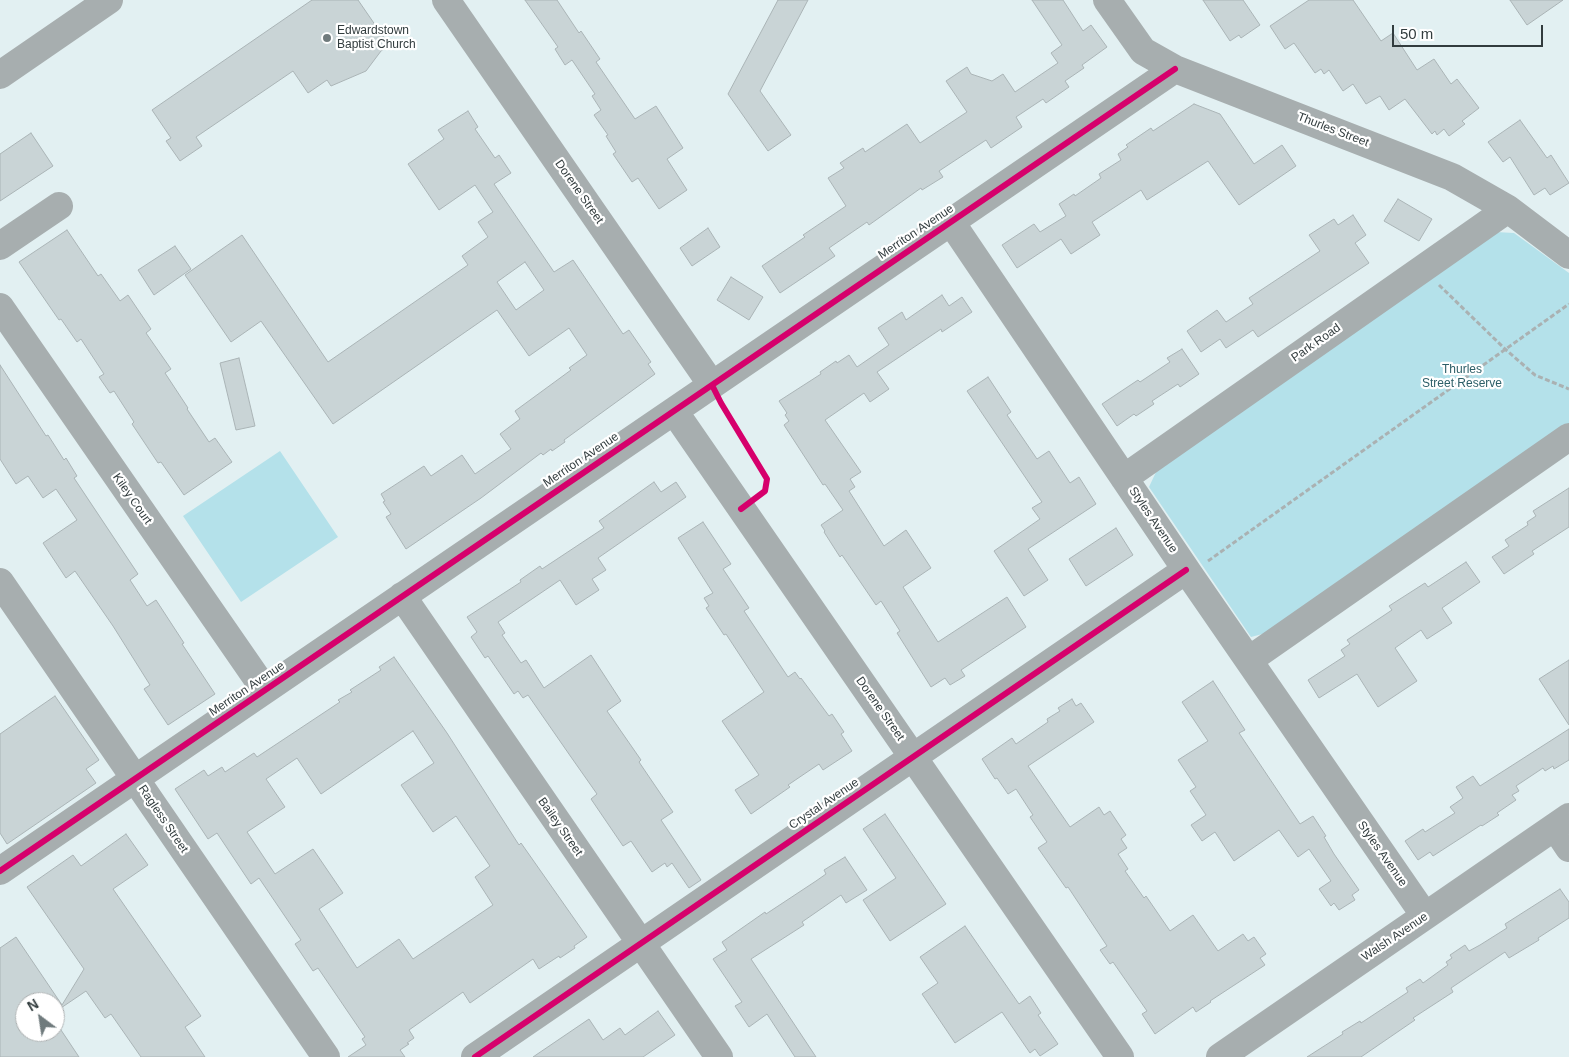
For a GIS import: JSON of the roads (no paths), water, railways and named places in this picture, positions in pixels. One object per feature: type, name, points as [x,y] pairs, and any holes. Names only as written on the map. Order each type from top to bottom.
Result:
[{"type":"street","points":[[0,75],[76,9],[108,0]]},
{"type":"street","name":"Dorene Street","points":[[446,0],[712,384]]},
{"type":"street","name":"Thurles Street","points":[[1107,0],[1142,50],[1175,69],[1452,177],[1508,209],[1569,255]]},
{"type":"street","name":"Merriton Avenue","points":[[0,871],[1175,69]]},
{"type":"street","points":[[0,246],[59,206]]},
{"type":"street","name":"Park Road","points":[[1124,478],[1508,209]]},
{"type":"street","name":"Styles Avenue","points":[[951,222],[1187,572],[1425,916]]},
{"type":"street","name":"Kiley Court","points":[[0,307],[265,690]]},
{"type":"street","name":"Dorene Street","points":[[674,411],[1120,1057]]},
{"type":"street","points":[[1249,660],[1569,436]]},
{"type":"street","name":"Crystal Avenue","points":[[475,1057],[912,757],[1187,572]]},
{"type":"street","name":"Ragless Street","points":[[0,582],[326,1057]]},
{"type":"street","name":"Bailey Street","points":[[402,596],[719,1057]]},
{"type":"street","name":"Walsh Avenue","points":[[1220,1057],[1425,916],[1564,831]]},
{"type":"place","name":"Edwardstown Baptist Church","points":[[327,38]]},
{"type":"park label","name":"Thurles Street Reserve","points":[[1462,377]]}]
